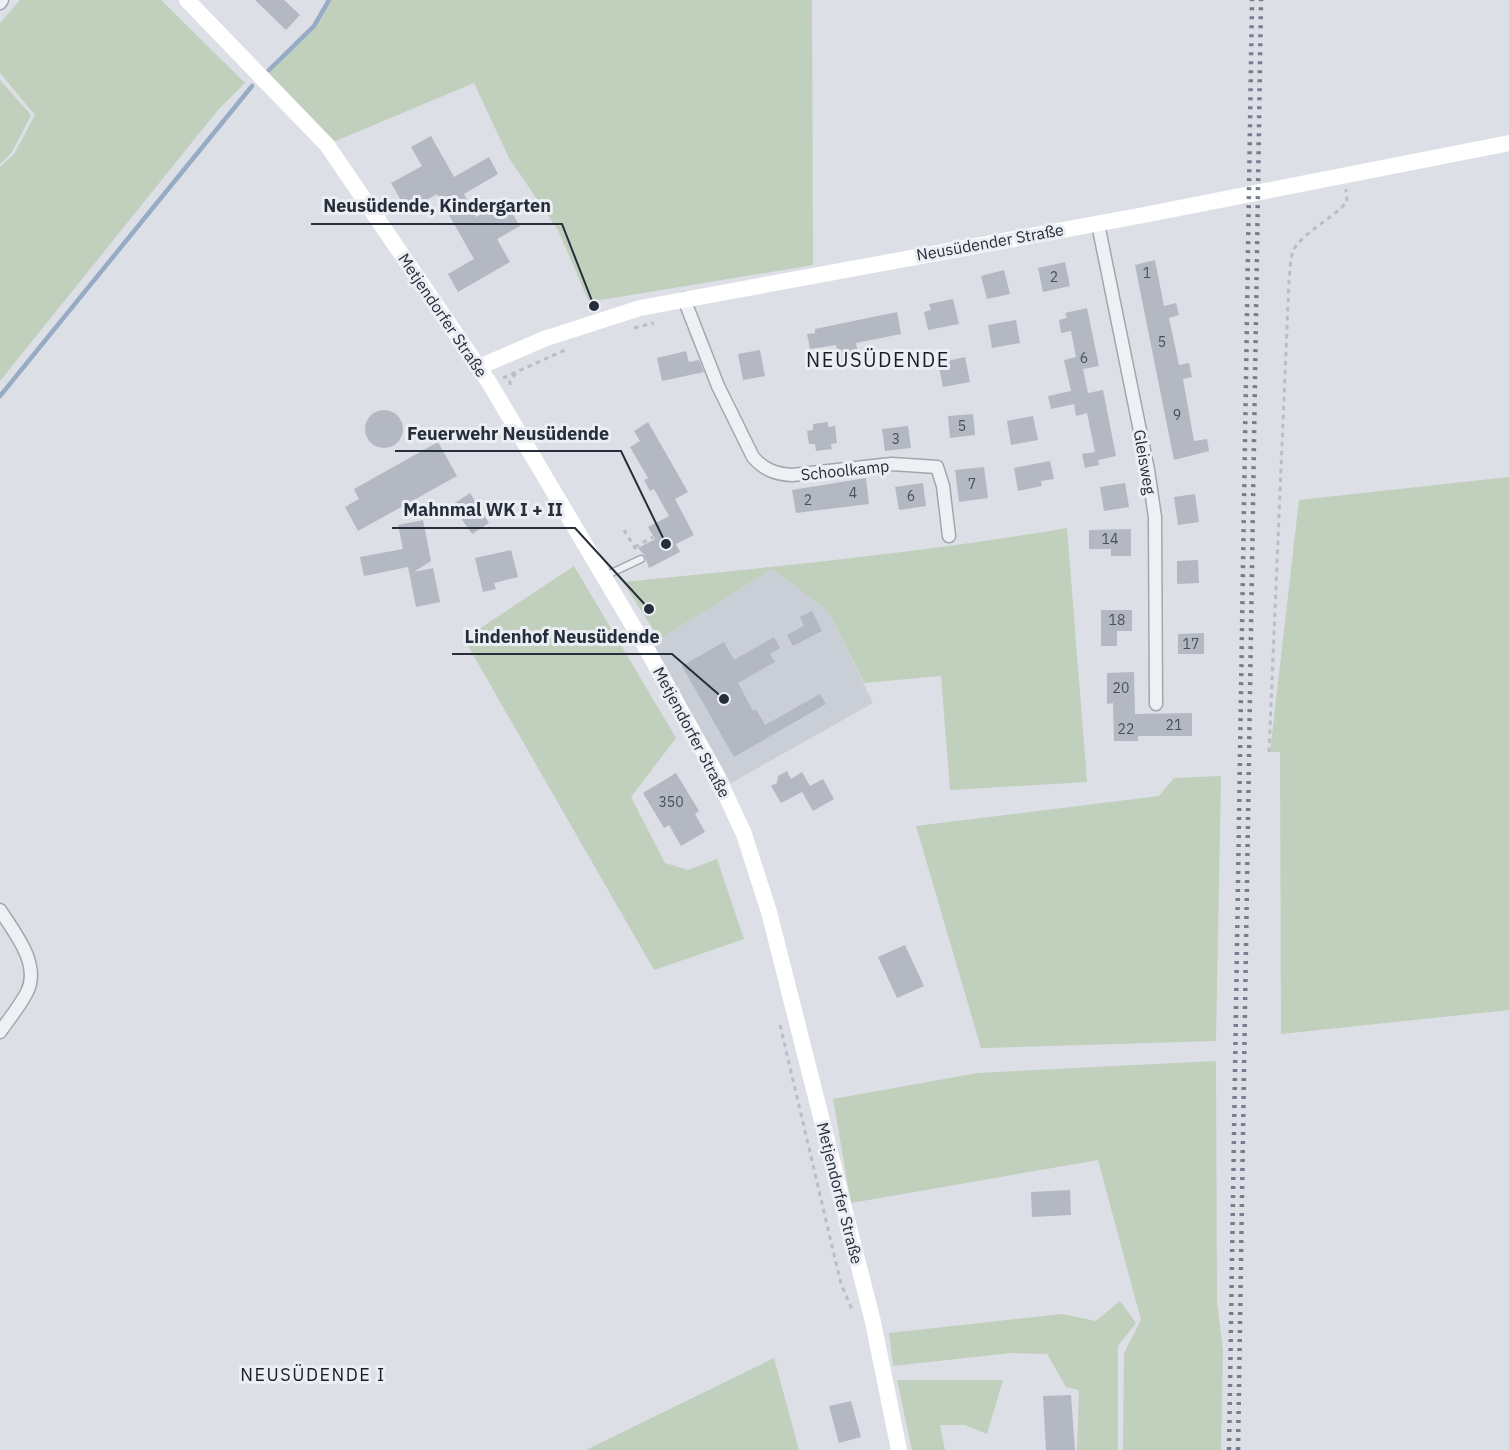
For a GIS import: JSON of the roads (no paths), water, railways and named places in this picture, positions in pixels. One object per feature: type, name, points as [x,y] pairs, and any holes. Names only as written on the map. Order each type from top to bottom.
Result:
[{"type":"street","name":"Metjendorfer Straße","points":[[187,0],[327,145],[479,367],[604,576],[716,774],[759,875],[873,1323],[899,1450]]},
{"type":"street","name":"Neusüdender Straße","points":[[479,367],[589,322],[684,299],[1098,224],[1509,143]]},
{"type":"street","name":"Gleisweg","points":[[1098,224],[1155,517],[1156,704]]},
{"type":"street","name":"Schoolkamp","points":[[684,299],[718,386],[753,457],[759,464],[779,474],[792,476],[892,464],[937,467],[943,486],[949,536]]},
{"type":"street","points":[[0,910],[26,952],[31,973],[28,990],[0,1032]]},
{"type":"lane","points":[[604,576],[641,559]]},
{"type":"waterway","points":[[269,70],[314,26],[329,0]]},
{"type":"waterway","points":[[0,396],[252,86]]},
{"type":"railway","points":[[1229,1450],[1252,0]]},
{"type":"railway","points":[[1238,1450],[1261,0]]},
{"type":"place","name":"Neusüdende, Kindergarten","points":[[594,306]]},
{"type":"place","name":"Feuerwehr Neusüdende","points":[[666,544]]},
{"type":"place","name":"Mahnmal WK I + II","points":[[649,609]]},
{"type":"place","name":"Lindenhof Neusüdende","points":[[724,699]]},
{"type":"district","name":"NEUSÜDENDE","points":[[878,359]]},
{"type":"district","name":"NEUSÜDENDE I","points":[[313,1374]]}]
